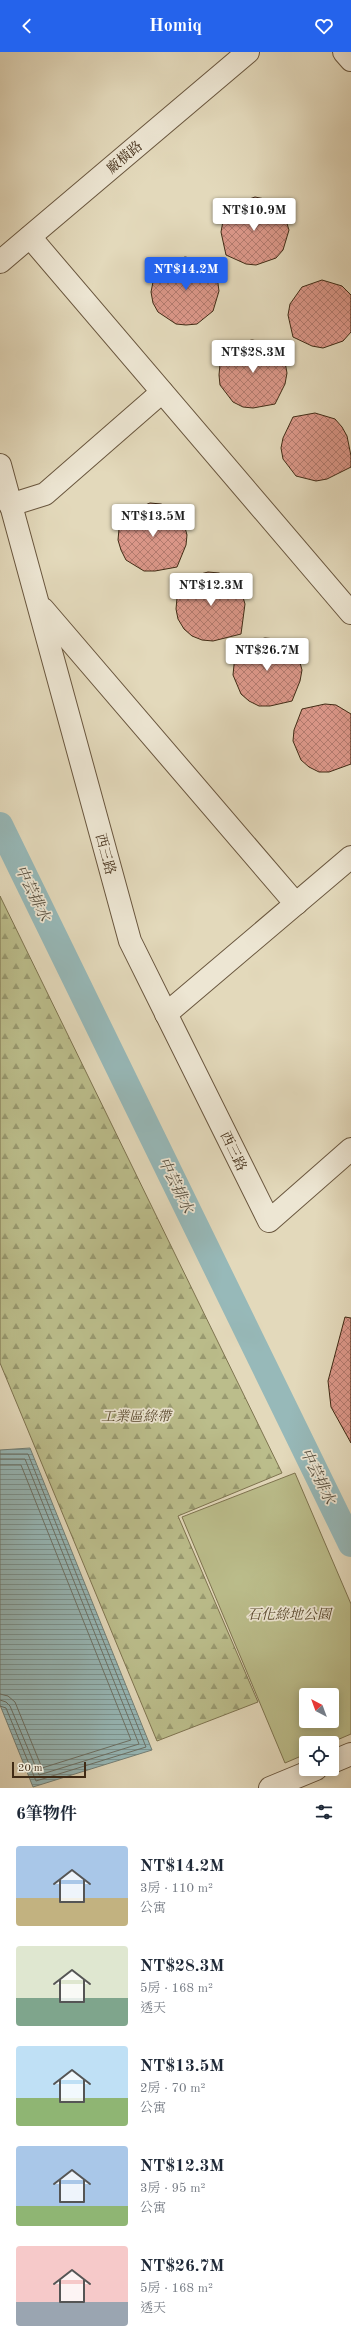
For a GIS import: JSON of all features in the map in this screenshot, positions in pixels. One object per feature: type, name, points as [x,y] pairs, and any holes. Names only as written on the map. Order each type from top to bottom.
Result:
[{"type":"street","name":"廠橫路","points":[[0,262],[248,52]]},
{"type":"street","points":[[344,52],[351,60]]},
{"type":"street","points":[[30,237],[351,613]]},
{"type":"street","points":[[10,505],[45,494],[162,392]]},
{"type":"street","name":"西三路","points":[[0,466],[130,941],[269,1221],[351,1148]]},
{"type":"street","points":[[39,605],[296,904]]},
{"type":"street","points":[[166,1014],[351,857]]},
{"type":"street","points":[[339,1759],[351,1754]]},
{"type":"street","points":[[270,1788],[311,1777]]},
{"type":"green space","name":"工業區綠帶","points":[[0,896],[282,1473],[178,1516],[258,1702],[157,1741],[0,1363]]},
{"type":"green space","name":"石化綠地公園","points":[[295,1473],[351,1604],[351,1734],[339,1739],[339,1736],[299,1736],[299,1757],[285,1763],[182,1517]]},
{"type":"water","points":[[30,1448],[152,1750],[33,1787],[0,1705],[0,1450]]},
{"type":"building","points":[[255,197],[265,199],[283,211],[289,230],[283,250],[276,258],[256,265],[246,264],[226,255],[221,232],[223,221],[227,212],[235,204]]},
{"type":"building","points":[[185,257],[195,259],[216,269],[219,291],[213,311],[197,324],[176,324],[158,312],[153,303],[151,292],[153,282],[165,264]]},
{"type":"building","points":[[322,280],[342,286],[351,295],[351,332],[343,341],[323,348],[312,346],[293,337],[288,315],[290,304],[302,287]]},
{"type":"building","points":[[252,340],[263,342],[283,351],[287,373],[285,384],[275,404],[253,408],[243,407],[233,402],[220,385],[219,375],[220,364],[225,355],[242,342]]},
{"type":"building","points":[[315,413],[335,419],[342,427],[347,436],[351,456],[351,467],[327,479],[316,481],[296,476],[283,459],[281,448],[283,438],[293,417]]},
{"type":"building","points":[[150,503],[161,504],[171,508],[179,515],[184,524],[187,535],[186,545],[177,567],[155,571],[144,571],[126,560],[121,550],[118,540],[119,529],[124,519],[131,511]]},
{"type":"building","points":[[208,572],[219,573],[228,577],[237,584],[245,604],[241,634],[213,641],[202,640],[192,636],[184,629],[178,619],[176,609],[177,598],[186,578]]},
{"type":"building","points":[[265,638],[276,639],[285,643],[294,650],[299,659],[302,670],[300,681],[292,701],[270,706],[259,706],[249,701],[241,694],[233,675],[236,645]]},
{"type":"building","points":[[325,704],[336,705],[351,714],[351,764],[329,772],[319,772],[309,767],[301,760],[293,741],[294,730],[302,709]]},
{"type":"building","points":[[345,1317],[351,1318],[351,1443],[331,1407],[328,1381]]},
{"type":"waterway","name":"中芸排水","points":[[0,825],[351,1544]]}]
